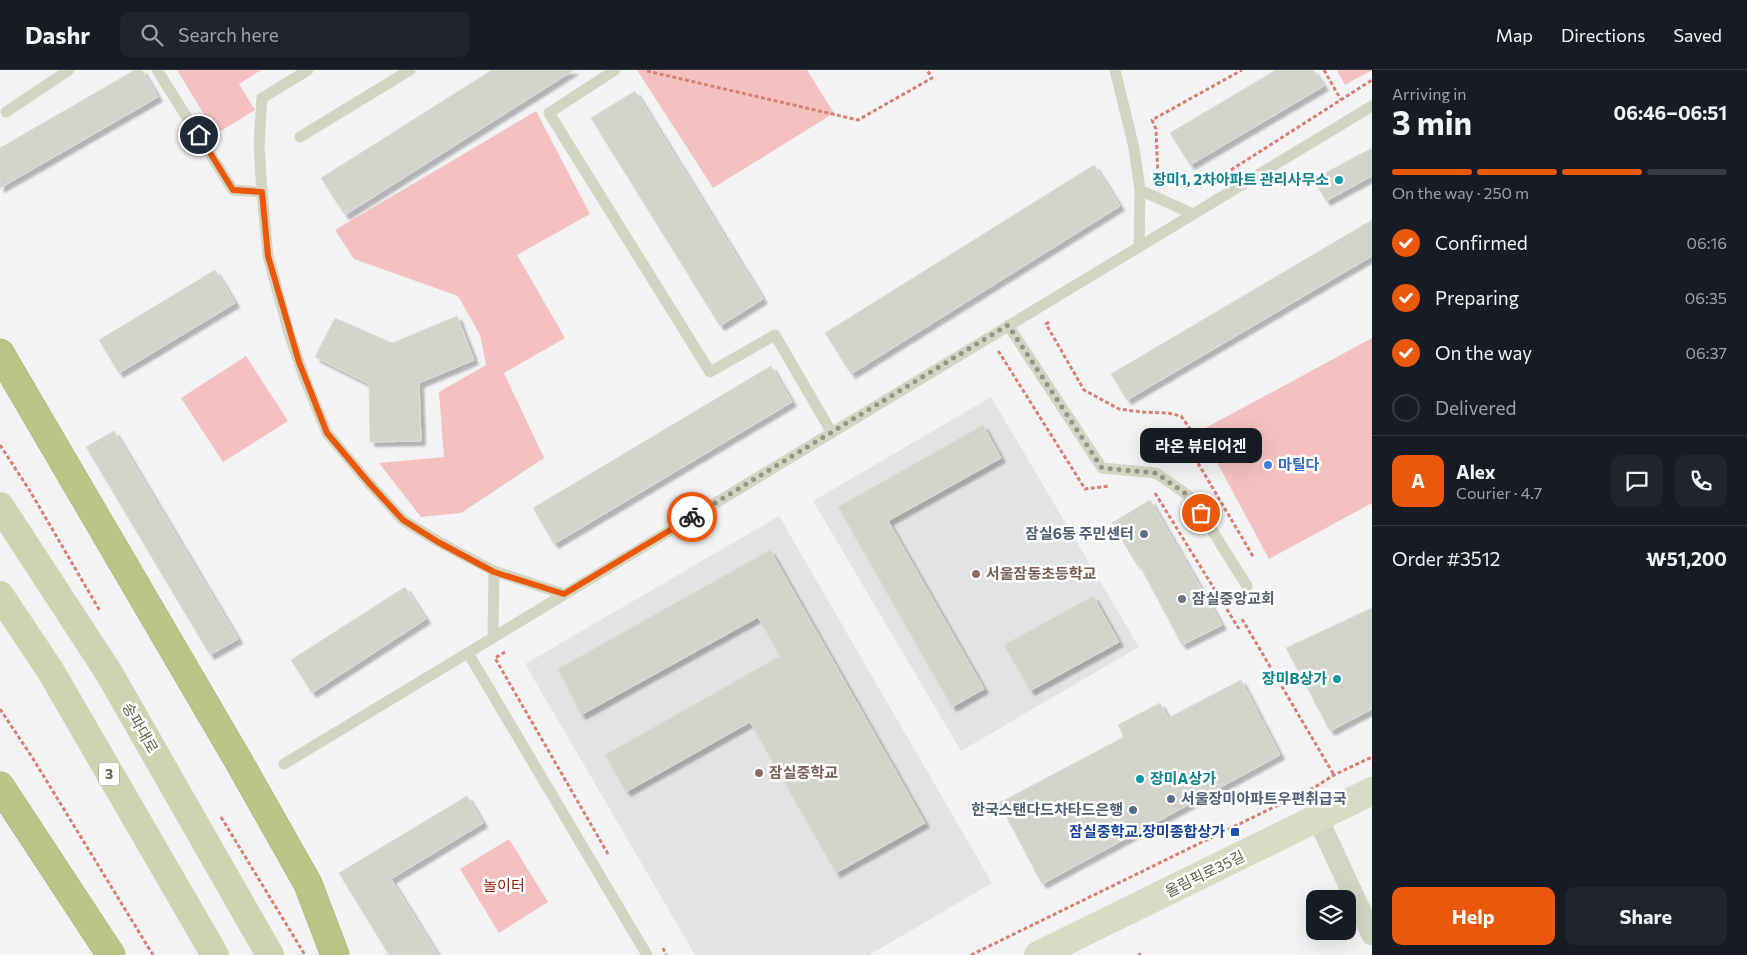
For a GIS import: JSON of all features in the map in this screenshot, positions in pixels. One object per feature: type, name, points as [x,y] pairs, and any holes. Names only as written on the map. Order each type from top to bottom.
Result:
[{"type":"highway","points":[[0,353],[238,760],[308,884],[336,955]]},
{"type":"highway","points":[[0,786],[111,955]]},
{"type":"main road","name":"송파대로","points":[[0,506],[109,673],[270,955]]},
{"type":"main road","name":"3","points":[[0,595],[50,670],[215,955]]},
{"type":"street","name":"올림픽로35길","points":[[1038,955],[1372,791]]},
{"type":"street","points":[[1318,819],[1372,935]]},
{"type":"lane","points":[[6,112],[69,70]]},
{"type":"lane","points":[[157,70],[233,190],[262,192]]},
{"type":"lane","points":[[308,70],[262,98],[259,145],[268,256],[295,350],[327,433],[403,520],[438,542],[494,572],[564,594]]},
{"type":"lane","points":[[300,137],[410,70]]},
{"type":"lane","points":[[615,70],[549,113],[710,372],[775,335],[832,433]]},
{"type":"lane","points":[[1115,70],[1134,148],[1140,190],[1139,247]]},
{"type":"lane","points":[[284,764],[1372,106]]},
{"type":"lane","points":[[1140,190],[1194,214]]},
{"type":"lane","points":[[1008,325],[1102,468],[1156,473],[1192,498],[1247,586]]},
{"type":"lane","points":[[493,637],[494,572]]},
{"type":"lane","points":[[468,653],[647,955]]},
{"type":"path","points":[[647,71],[858,120],[932,78],[927,70]]},
{"type":"path","points":[[1158,177],[1156,129],[1152,120],[1242,70]]},
{"type":"path","points":[[1324,70],[1341,100]]},
{"type":"path","points":[[1229,172],[1372,80]]},
{"type":"path","points":[[1046,324],[1084,390],[1119,409],[1168,413],[1181,416],[1193,433],[1195,458],[1254,558]]},
{"type":"path","points":[[999,352],[1085,489]]},
{"type":"path","points":[[1154,490],[1239,629]]},
{"type":"path","points":[[1242,619],[1334,775]]},
{"type":"path","points":[[495,658],[612,862]]},
{"type":"path","points":[[0,709],[32,757],[152,955]]},
{"type":"path","points":[[971,955],[1315,787],[1334,775],[1372,757]]},
{"type":"path","points":[[662,946],[666,955]]},
{"type":"shaded area","name":"서울잠동초등학교","points":[[991,397],[1139,647],[961,751],[813,501]]},
{"type":"shaded area","name":"잠실중학교","points":[[779,516],[992,883],[869,955],[695,955],[525,664]]},
{"type":"green space","points":[[177,70],[261,70],[239,84],[255,110],[216,134]]},
{"type":"green space","points":[[637,70],[807,70],[834,113],[713,188]]},
{"type":"green space","points":[[1337,70],[1372,70],[1345,85]]},
{"type":"green space","points":[[536,111],[590,214],[517,255],[565,338],[504,373],[544,458],[461,513],[421,517],[379,463],[444,457],[439,392],[486,365],[480,335],[458,296],[354,259],[335,230]]},
{"type":"green space","points":[[1372,338],[1372,503],[1269,559],[1200,431]]},
{"type":"green space","points":[[246,356],[288,421],[223,462],[181,398]]},
{"type":"green space","name":"놀이터","points":[[509,839],[548,902],[499,933],[460,869]]},
{"type":"building","points":[[135,70],[142,70],[158,97],[0,188],[0,148]]},
{"type":"building","points":[[492,70],[574,70],[345,215],[321,178]]},
{"type":"building","points":[[1276,70],[1313,70],[1324,86],[1190,165],[1170,133]]},
{"type":"building","points":[[635,91],[763,299],[720,326],[591,118]]},
{"type":"building","name":"장미1, 2차아파트 관리사무소","points":[[1372,148],[1372,176],[1326,201],[1314,179]]},
{"type":"building","points":[[1094,165],[1120,206],[851,374],[825,333]]},
{"type":"building","points":[[1372,220],[1372,256],[1127,400],[1111,374]]},
{"type":"building","points":[[215,270],[235,303],[119,373],[99,340]]},
{"type":"building","points":[[457,316],[474,360],[419,383],[421,441],[370,442],[369,384],[315,357],[335,318],[392,343]]},
{"type":"building","points":[[771,366],[792,402],[554,544],[533,508]]},
{"type":"building","points":[[983,425],[1001,458],[888,521],[984,689],[952,707],[838,507]]},
{"type":"building","points":[[114,431],[238,639],[210,655],[86,447]]},
{"type":"building","points":[[1150,500],[1222,625],[1182,645],[1139,564],[1137,565],[1112,523]]},
{"type":"building","points":[[770,550],[925,823],[836,873],[750,722],[626,792],[605,755],[780,656],[758,617],[581,715],[558,669]]},
{"type":"building","points":[[405,587],[426,619],[312,693],[291,660]]},
{"type":"building","points":[[1093,596],[1119,642],[1030,691],[1004,645]]},
{"type":"building","name":"장미B상가","points":[[1372,608],[1372,709],[1330,731],[1286,648]]},
{"type":"building","name":"장미A상가","points":[[1241,680],[1280,755],[1042,884],[999,803],[1124,737],[1118,725],[1160,703],[1168,718]]},
{"type":"building","points":[[467,796],[483,823],[391,879],[438,955],[389,955],[339,873]]},
{"type":"way so far","points":[[692,517],[1008,325],[1102,468],[1156,473],[1192,498],[1201,513]]},
{"type":"place","name":"장미1, 2차아파트 관리사무소","points":[[1339,180]]},
{"type":"place","name":"마틸다","points":[[1268,465]]},
{"type":"place","name":"라온 뷰티어겐","points":[[1201,513]]},
{"type":"place","name":"잠실6동 주민센터","points":[[1144,534]]},
{"type":"place","name":"서울잠동초등학교","points":[[976,574]]},
{"type":"place","name":"잠실중앙교회","points":[[1182,599]]},
{"type":"place","name":"장미B상가","points":[[1337,679]]},
{"type":"place","name":"잠실중학교","points":[[759,773]]},
{"type":"place","name":"장미A상가","points":[[1140,779]]},
{"type":"place","name":"서울장미아파트우편취급국","points":[[1171,799]]},
{"type":"place","name":"한국스탠다드차타드은행","points":[[1133,810]]},
{"type":"place","name":"잠실중학교.장미종합상가","points":[[1235,832]]},
{"type":"route","points":[[199,135],[233,190],[262,192],[268,256],[289,333],[304,377],[327,433],[403,520],[438,542],[494,572],[564,594],[692,517]]}]
